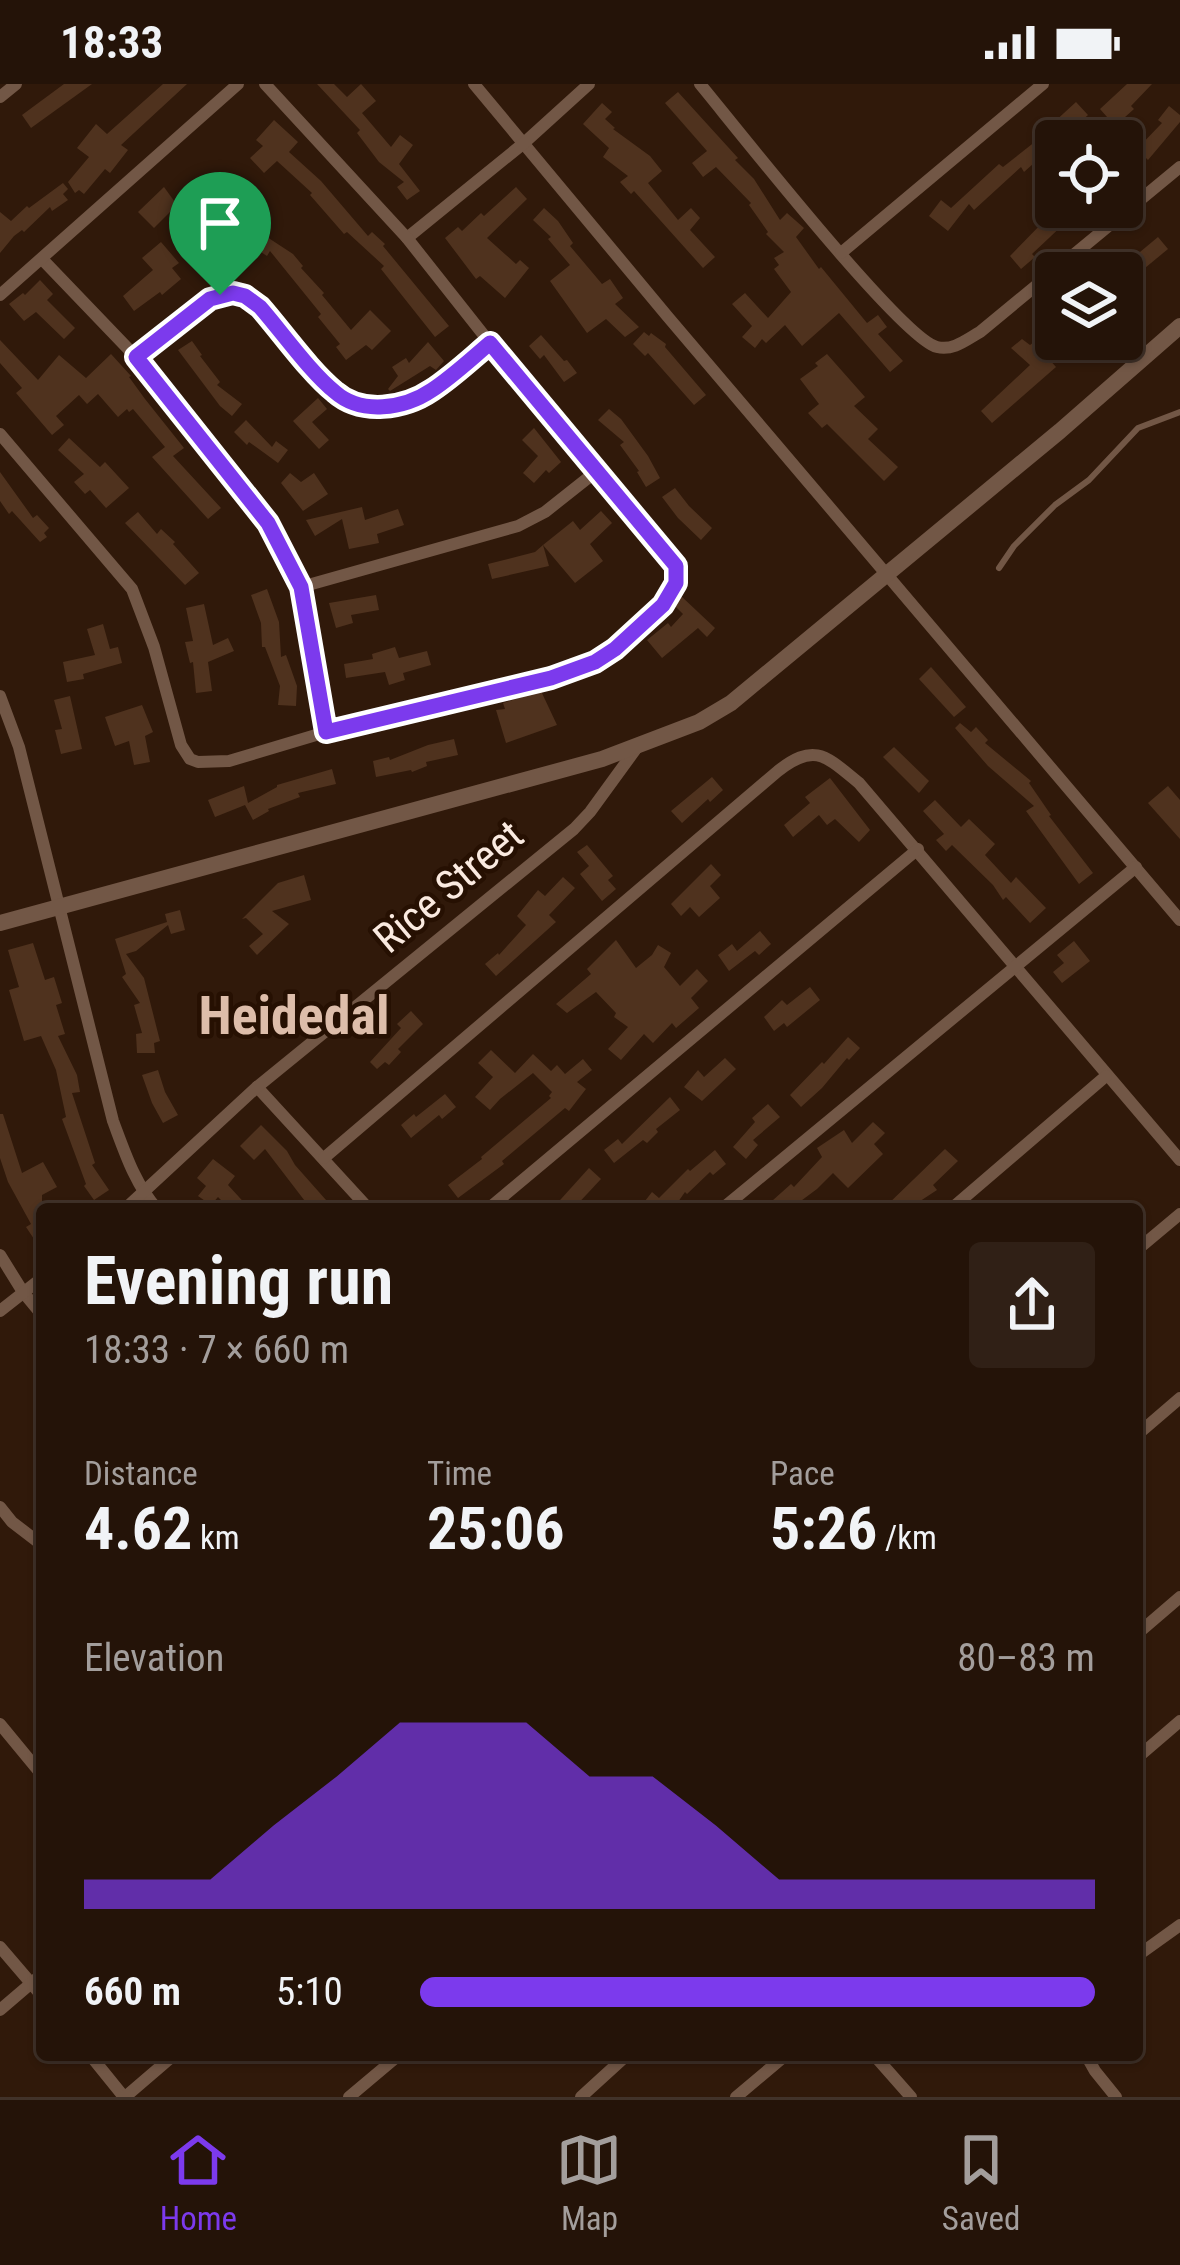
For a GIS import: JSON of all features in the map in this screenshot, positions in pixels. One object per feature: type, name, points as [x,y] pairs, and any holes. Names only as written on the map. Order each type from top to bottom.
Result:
[{"type":"street","points":[[0,98],[16,84]]},
{"type":"street","points":[[0,295],[238,84]]},
{"type":"street","points":[[0,434],[132,589],[154,646],[181,746],[190,759],[204,764],[576,671],[615,649],[663,605],[676,583],[676,566],[407,238],[265,84]]},
{"type":"street","points":[[474,84],[1180,920]]},
{"type":"street","points":[[407,238],[589,84]]},
{"type":"street","points":[[700,84],[842,253],[922,340],[936,347],[953,347],[980,332],[1180,167]]},
{"type":"street","points":[[842,253],[1043,84]]},
{"type":"street","points":[[42,259],[136,357],[268,523],[301,587],[326,732]]},
{"type":"street","points":[[136,357],[210,299],[233,293],[260,307],[336,393],[353,403],[388,407],[415,400],[490,343]]},
{"type":"street","name":"Rice Street","points":[[0,922],[602,760],[699,722],[731,703],[1180,326]]},
{"type":"street","points":[[301,587],[518,526],[545,512],[598,470]]},
{"type":"street","points":[[0,696],[19,748],[113,1121],[153,1203]]},
{"type":"street","name":"Rice Street","points":[[132,1203],[257,1087],[574,829],[638,746]]},
{"type":"street","points":[[325,1158],[794,758],[808,753],[822,755],[859,783],[1180,1160]]},
{"type":"street","points":[[495,1203],[918,849]]},
{"type":"street","points":[[729,1203],[1136,867]]},
{"type":"street","points":[[958,1203],[1106,1076]]},
{"type":"street","points":[[257,1087],[364,1203]]},
{"type":"street","points":[[1143,1245],[1180,1214]]},
{"type":"street","points":[[0,1256],[36,1308]]},
{"type":"street","points":[[0,1311],[36,1282]]},
{"type":"street","points":[[1143,1430],[1180,1398]]},
{"type":"street","points":[[0,1507],[36,1540]]},
{"type":"street","points":[[1143,1629],[1180,1597]]},
{"type":"street","points":[[1143,1752],[1180,1721]]},
{"type":"street","points":[[0,1724],[36,1768]]},
{"type":"street","points":[[1143,1951],[1180,1924]]},
{"type":"street","points":[[0,1947],[36,1977]]},
{"type":"street","points":[[0,2010],[36,1979]]},
{"type":"street","points":[[94,2061],[124,2097],[167,2061]]},
{"type":"street","points":[[349,2097],[392,2061]]},
{"type":"street","points":[[581,2097],[620,2061]]},
{"type":"street","points":[[736,2097],[779,2061]]},
{"type":"street","points":[[879,2061],[910,2097]]},
{"type":"street","points":[[1089,2061],[1116,2097]]},
{"type":"lane","points":[[998,568],[1055,505],[1102,468],[1138,428],[1180,412]]},
{"type":"building","points":[[64,84],[92,84],[31,128],[22,115]]},
{"type":"building","points":[[163,84],[187,84],[121,145],[128,150],[110,173],[105,169],[84,194],[75,193],[68,182],[89,157],[77,148],[96,124],[107,134]]},
{"type":"building","points":[[317,84],[334,84],[347,97],[361,84],[376,101],[362,113],[391,147],[400,135],[413,145],[399,164],[420,191],[407,200],[397,187],[404,182],[379,162],[357,133],[360,130]]},
{"type":"building","points":[[1127,84],[1152,84],[1122,120],[1110,120],[1100,109]]},
{"type":"building","points":[[678,92],[738,158],[735,160],[754,179],[780,220],[787,213],[804,228],[796,237],[867,323],[878,315],[887,327],[878,334],[903,361],[890,372],[839,313],[802,346],[785,325],[755,348],[742,337],[752,326],[732,304],[745,293],[768,318],[791,292],[774,269],[779,265],[774,258],[784,252],[766,234],[751,203],[716,167],[703,177],[692,163],[707,151],[665,103]]},
{"type":"building","points":[[1076,102],[1088,115],[1082,120],[1056,120]]},
{"type":"building","points":[[602,103],[612,112],[605,119],[613,129],[662,171],[648,183],[678,220],[691,208],[700,218],[690,230],[715,257],[703,268],[634,191],[631,194],[620,182],[628,176],[603,157],[609,148],[583,124]]},
{"type":"building","points":[[1169,106],[1180,115],[1180,122],[1148,160],[1143,143],[1162,123],[1158,120]]},
{"type":"building","points":[[274,120],[298,142],[289,152],[368,236],[372,232],[385,244],[449,326],[435,337],[381,269],[384,266],[344,234],[312,193],[277,161],[264,173],[250,158],[263,146],[256,140]]},
{"type":"building","points":[[1035,142],[1035,162],[1024,172],[1021,167],[974,210],[969,204],[948,231],[929,216],[941,200],[951,208],[999,164],[1003,167]]},
{"type":"building","points":[[63,183],[68,200],[52,211],[50,207],[0,253],[0,212],[11,221]]},
{"type":"building","points":[[164,187],[177,205],[154,228],[138,212]]},
{"type":"building","points":[[516,187],[527,199],[487,238],[516,264],[520,260],[529,268],[505,298],[480,276],[476,279],[445,238],[458,227],[462,231],[481,213],[484,216]]},
{"type":"building","points":[[544,208],[602,284],[610,279],[623,298],[615,304],[639,327],[625,337],[606,319],[587,333],[550,281],[570,265],[533,220]]},
{"type":"building","points":[[229,212],[293,254],[351,330],[370,310],[391,331],[372,350],[366,345],[346,360],[336,347],[340,344],[318,317],[321,314],[270,251],[267,256],[220,225]]},
{"type":"building","points":[[1037,228],[1060,228],[1021,269],[1010,256]]},
{"type":"building","points":[[1158,237],[1168,249],[1143,270],[1140,252]]},
{"type":"building","points":[[161,242],[179,263],[172,268],[181,279],[134,311],[123,296],[153,270],[142,258]]},
{"type":"building","points":[[40,280],[53,294],[47,300],[75,328],[64,339],[36,312],[24,321],[9,304]]},
{"type":"building","points":[[644,332],[666,344],[706,395],[694,405],[648,353],[645,356],[633,344]]},
{"type":"building","points":[[541,335],[577,373],[564,382],[544,355],[540,359],[529,346]]},
{"type":"building","points":[[1022,339],[1030,345],[1034,342],[1035,360],[1050,360],[1056,367],[992,423],[981,411],[1030,365],[1011,348]]},
{"type":"building","points":[[0,340],[38,380],[59,355],[86,378],[111,354],[184,448],[173,456],[221,508],[208,519],[152,457],[165,447],[133,409],[118,417],[98,394],[87,404],[79,395],[56,416],[64,425],[52,435],[16,393],[22,388],[0,363]]},
{"type":"building","points":[[192,341],[220,382],[217,385],[242,404],[232,416],[178,350]]},
{"type":"building","points":[[428,342],[444,361],[436,370],[430,366],[390,391],[398,376],[392,367],[406,358],[409,363]]},
{"type":"building","points":[[827,354],[865,397],[854,406],[878,429],[868,439],[898,467],[884,481],[827,424],[822,428],[808,413],[819,404],[800,379]]},
{"type":"building","points":[[318,398],[327,409],[312,422],[329,440],[319,449],[293,421]]},
{"type":"building","points":[[609,409],[621,419],[660,478],[646,487],[620,445],[624,442],[598,420]]},
{"type":"building","points":[[246,420],[272,447],[276,441],[288,450],[278,463],[234,432]]},
{"type":"building","points":[[534,428],[561,462],[534,483],[523,473],[538,456],[522,440]]},
{"type":"building","points":[[69,438],[100,467],[105,462],[129,488],[106,508],[90,490],[85,494],[74,482],[84,474],[58,450]]},
{"type":"building","points":[[0,472],[33,518],[37,515],[49,528],[40,542],[0,501]]},
{"type":"building","points":[[290,473],[301,482],[314,473],[328,494],[303,511],[281,483]]},
{"type":"building","points":[[675,488],[712,528],[701,540],[662,497]]},
{"type":"building","points":[[362,507],[365,520],[398,509],[404,525],[377,534],[379,543],[349,549],[342,519],[315,536],[306,520]]},
{"type":"building","points":[[601,511],[612,523],[590,544],[603,561],[575,583],[543,545],[573,521],[580,530]]},
{"type":"building","points":[[138,512],[157,534],[161,529],[175,542],[199,573],[185,585],[125,523]]},
{"type":"building","points":[[543,545],[549,566],[492,579],[488,564],[535,552]]},
{"type":"building","points":[[267,589],[279,622],[281,657],[286,655],[297,686],[296,706],[278,705],[280,686],[262,647],[261,623],[251,595]]},
{"type":"building","points":[[376,595],[379,610],[351,615],[353,623],[336,628],[329,603]]},
{"type":"building","points":[[681,596],[715,628],[707,637],[698,628],[662,658],[647,640],[683,614],[675,606]]},
{"type":"building","points":[[204,604],[213,645],[228,638],[234,651],[208,662],[212,691],[196,693],[193,662],[185,642],[193,641],[186,608]]},
{"type":"building","points":[[103,624],[110,649],[118,647],[122,663],[67,682],[63,662],[95,655],[87,629]]},
{"type":"building","points":[[395,647],[399,658],[427,651],[431,665],[403,673],[405,680],[389,685],[385,672],[346,678],[344,664],[373,659],[372,654]]},
{"type":"building","points":[[931,667],[966,707],[954,717],[919,679]]},
{"type":"building","points":[[541,691],[557,725],[506,743],[496,710],[505,709],[503,703]]},
{"type":"building","points":[[70,696],[82,749],[61,754],[55,730],[62,729],[54,700]]},
{"type":"building","points":[[142,705],[153,732],[145,736],[150,762],[134,765],[129,741],[115,746],[105,717]]},
{"type":"building","points":[[960,723],[971,732],[976,727],[988,740],[985,743],[1031,781],[1049,816],[1093,873],[1079,884],[1026,811],[1034,806],[988,766],[955,728]]},
{"type":"building","points":[[454,739],[458,755],[426,762],[427,766],[412,772],[376,777],[373,761]]},
{"type":"building","points":[[894,747],[929,781],[919,793],[883,757]]},
{"type":"building","points":[[332,769],[336,784],[298,793],[300,797],[253,820],[245,805],[215,817],[208,800],[244,786],[248,803],[277,785]]},
{"type":"building","points":[[712,777],[723,790],[682,823],[671,811]]},
{"type":"building","points":[[830,778],[870,830],[859,842],[835,819],[827,825],[819,815],[793,837],[784,825],[810,803],[805,797]]},
{"type":"building","points":[[1168,786],[1180,800],[1180,839],[1148,803]]},
{"type":"building","points":[[935,800],[961,827],[969,819],[995,844],[985,855],[1011,883],[1016,877],[1046,908],[1030,923],[952,845],[946,851],[936,840],[944,834],[923,811]]},
{"type":"building","points":[[587,845],[613,876],[608,880],[616,889],[602,901],[580,874],[589,866],[577,852]]},
{"type":"building","points":[[711,864],[721,875],[710,886],[720,898],[699,917],[690,907],[681,916],[671,904]]},
{"type":"building","points":[[304,875],[311,900],[272,911],[289,924],[257,955],[249,946],[263,934],[242,919],[278,883]]},
{"type":"building","points":[[563,877],[575,888],[549,915],[556,922],[496,976],[485,964],[526,925],[517,916],[538,890],[545,896]]},
{"type":"building","points":[[180,910],[185,930],[171,934],[168,925],[126,954],[144,978],[160,1041],[154,1043],[155,1053],[137,1053],[136,1034],[142,1033],[134,1005],[140,1003],[122,977],[126,974],[115,939],[167,922],[165,914]]},
{"type":"building","points":[[760,931],[771,944],[729,971],[718,955],[732,944],[737,951]]},
{"type":"building","points":[[616,940],[636,968],[658,945],[671,953],[664,967],[680,986],[697,969],[708,981],[691,998],[699,1008],[676,1028],[672,1023],[653,1043],[644,1034],[621,1060],[608,1049],[628,1027],[596,992],[567,1013],[556,1004],[591,974],[587,969]]},
{"type":"building","points":[[1074,941],[1090,961],[1062,983],[1053,972],[1064,963],[1057,955]]},
{"type":"building","points":[[33,943],[45,980],[54,977],[62,1003],[56,1005],[65,1034],[58,1036],[80,1092],[72,1093],[92,1165],[109,1190],[94,1200],[84,1186],[62,1119],[66,1117],[56,1070],[41,1036],[24,1041],[9,990],[19,987],[8,950]]},
{"type":"building","points":[[810,987],[820,1000],[787,1027],[784,1023],[774,1031],[764,1017],[782,1000],[787,1005]]},
{"type":"building","points":[[411,1011],[423,1024],[389,1065],[385,1062],[377,1069],[370,1062]]},
{"type":"building","points":[[848,1037],[860,1048],[801,1107],[790,1095]]},
{"type":"building","points":[[491,1050],[515,1073],[533,1054],[551,1071],[557,1065],[565,1074],[583,1059],[592,1070],[577,1082],[586,1089],[569,1111],[565,1108],[458,1198],[448,1185],[551,1098],[552,1092],[533,1073],[490,1110],[475,1097],[493,1077],[478,1063]]},
{"type":"building","points":[[725,1058],[736,1069],[702,1101],[684,1087],[698,1070],[704,1077]]},
{"type":"building","points":[[158,1070],[178,1115],[163,1123],[142,1075]]},
{"type":"building","points":[[445,1094],[456,1107],[411,1138],[401,1125]]},
{"type":"building","points":[[670,1097],[680,1110],[647,1143],[643,1140],[614,1163],[604,1150],[618,1139],[622,1144]]},
{"type":"building","points":[[768,1104],[780,1117],[753,1140],[758,1145],[746,1159],[733,1147]]},
{"type":"building","points":[[3,1114],[22,1173],[43,1162],[57,1187],[42,1195],[42,1203],[36,1203],[36,1242],[26,1227],[31,1224],[0,1158]]},
{"type":"building","points":[[873,1122],[885,1133],[874,1144],[883,1154],[848,1188],[833,1173],[798,1203],[770,1203],[791,1184],[794,1187],[822,1157],[817,1148],[844,1130],[852,1143]]},
{"type":"building","points":[[261,1125],[329,1203],[306,1203],[265,1149],[254,1160],[240,1146]]},
{"type":"building","points":[[945,1149],[958,1161],[933,1185],[937,1190],[917,1203],[889,1203]]},
{"type":"building","points":[[715,1150],[726,1164],[713,1175],[710,1172],[677,1203],[645,1201],[652,1192],[659,1198]]},
{"type":"building","points":[[213,1159],[235,1176],[228,1185],[244,1203],[224,1203],[218,1197],[208,1203],[198,1196],[206,1186],[197,1178]]},
{"type":"building","points":[[589,1168],[601,1179],[579,1203],[557,1203]]},
{"type":"district","name":"Heidedal","points":[[294,1015]]},
{"type":"route","points":[[233,293],[253,301],[336,393],[353,403],[388,407],[415,400],[490,343],[676,566],[673,591],[615,649],[576,671],[326,732],[301,587],[284,550],[268,523],[136,357],[220,295],[233,293]]}]
